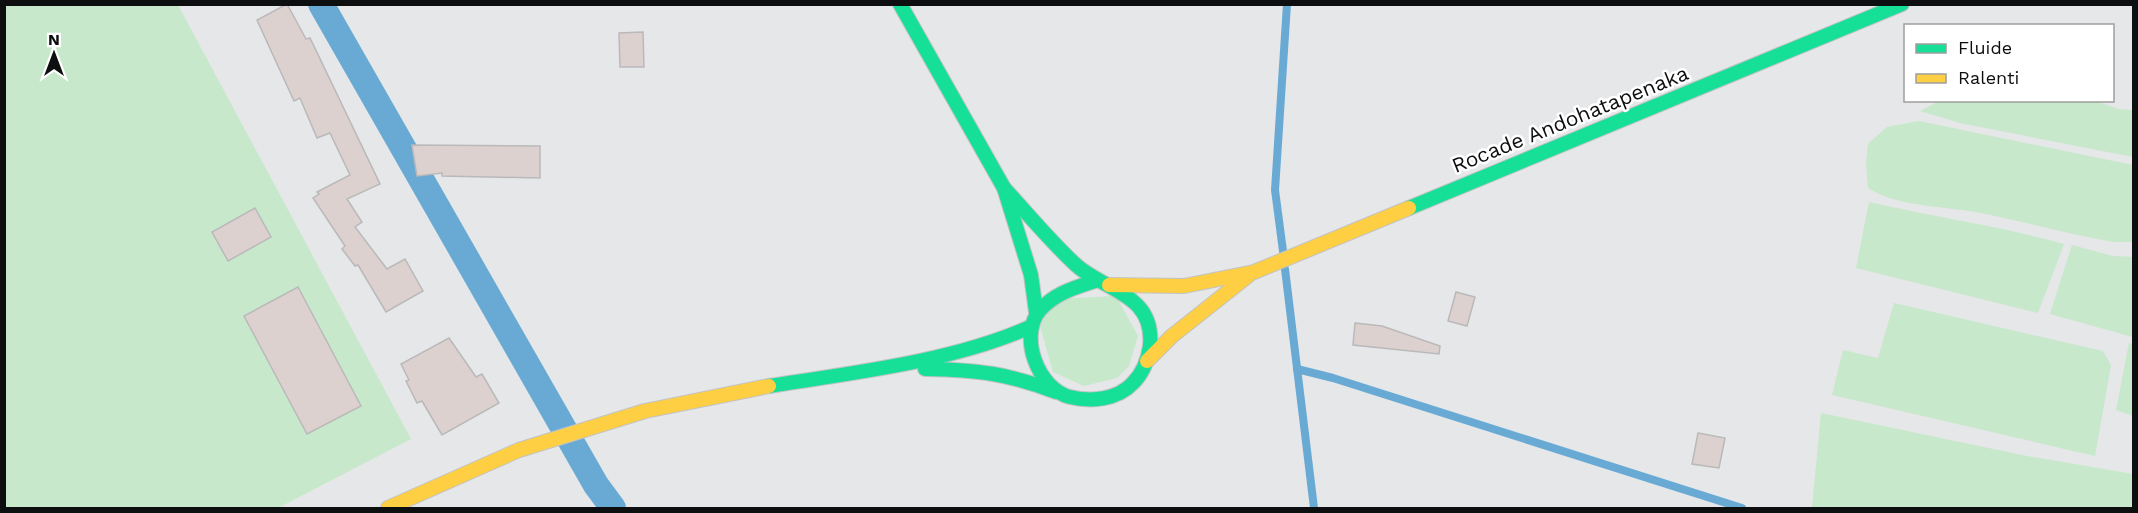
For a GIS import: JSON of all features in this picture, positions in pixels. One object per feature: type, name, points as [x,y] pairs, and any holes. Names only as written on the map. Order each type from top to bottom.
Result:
[{"type":"main road","points":[[900,4],[1004,188],[1030,275],[1034,319],[1030,345],[1035,364],[1045,381],[1060,393]]},
{"type":"main road","name":"Rocade Andohatapenaka","points":[[1260,269],[1902,4]]},
{"type":"main road","points":[[1004,188],[1095,281]]},
{"type":"main road","points":[[1109,285],[1184,286],[1260,269]]},
{"type":"main road","points":[[1147,361],[1172,336],[1260,269]]},
{"type":"main road","points":[[388,508],[519,450],[645,411],[744,390],[887,367],[1004,339],[1034,319],[1053,294],[1070,285],[1095,281],[1126,293],[1140,307],[1148,324],[1151,343],[1147,361],[1139,377],[1127,389],[1111,398],[1094,401],[1076,400],[1017,376],[973,370],[887,367]]},
{"type":"green space","points":[[4,5],[178,5],[411,439],[278,508],[5,508]]},
{"type":"green space","points":[[1937,102],[2099,102],[2118,109],[2133,110],[2133,157],[1960,123],[1920,111]]},
{"type":"green space","points":[[1919,121],[2133,165],[2133,242],[2113,242],[1972,211],[1909,203],[1880,195],[1868,188],[1866,163],[1868,144],[1887,127]]},
{"type":"green space","points":[[1869,202],[2064,244],[2038,313],[1856,268]]},
{"type":"green space","points":[[2072,245],[2113,256],[2133,257],[2133,337],[2050,314]]},
{"type":"green space","points":[[1116,296],[1138,336],[1129,366],[1117,378],[1084,386],[1053,372],[1040,326],[1056,299]]},
{"type":"green space","points":[[1894,303],[2103,351],[2111,365],[2095,456],[1832,395],[1843,350],[1878,358]]},
{"type":"green space","points":[[2129,343],[2133,344],[2133,416],[2116,410]]},
{"type":"green space","points":[[1821,413],[2027,456],[2133,474],[2133,508],[1812,507]]},
{"type":"building","points":[[287,4],[306,39],[310,38],[380,184],[347,199],[362,222],[355,227],[387,269],[405,259],[423,291],[386,312],[358,265],[355,266],[342,249],[345,246],[313,198],[319,194],[317,192],[350,175],[330,133],[317,138],[300,98],[294,101],[257,20]]},
{"type":"building","points":[[643,32],[644,67],[620,67],[619,33]]},
{"type":"building","points":[[412,145],[540,146],[540,178],[442,176],[442,173],[417,176]]},
{"type":"building","points":[[255,208],[271,237],[228,261],[212,232]]},
{"type":"building","points":[[298,287],[361,406],[307,434],[244,316]]},
{"type":"building","points":[[1456,292],[1475,297],[1467,326],[1448,321]]},
{"type":"building","points":[[1355,323],[1382,326],[1440,346],[1439,354],[1353,345]]},
{"type":"building","points":[[449,338],[476,377],[482,374],[499,403],[442,435],[422,401],[417,403],[406,381],[409,380],[401,364]]},
{"type":"building","points":[[1698,433],[1725,438],[1719,468],[1692,464]]},
{"type":"waterway","points":[[321,4],[596,485],[613,508]]},
{"type":"waterway","points":[[1283,251],[1275,190],[1287,4]]},
{"type":"waterway","points":[[1285,269],[1314,508]]},
{"type":"waterway","points":[[1297,369],[1333,378],[1742,508]]},
{"type":"traffic: fast","points":[[900,4],[1004,188],[1031,275],[1036,312]]},
{"type":"traffic: fast","points":[[1409,208],[1902,4]]},
{"type":"traffic: fast","points":[[1004,188],[1076,265],[1126,296],[1145,315],[1150,346],[1148,356],[1137,379],[1127,389],[1112,396],[1078,399],[1059,392],[1041,373],[1031,347],[1031,333],[1040,310],[1052,299],[1095,281]]},
{"type":"traffic: fast","points":[[769,386],[869,371],[937,357],[1002,338],[1032,326]]},
{"type":"traffic: fast","points":[[925,369],[992,374],[1056,392]]},
{"type":"traffic: slow","points":[[1109,285],[1184,286],[1254,272],[1409,208]]},
{"type":"traffic: slow","points":[[1147,361],[1172,336],[1249,275]]},
{"type":"traffic: slow","points":[[388,508],[519,450],[645,411],[769,386]]}]
